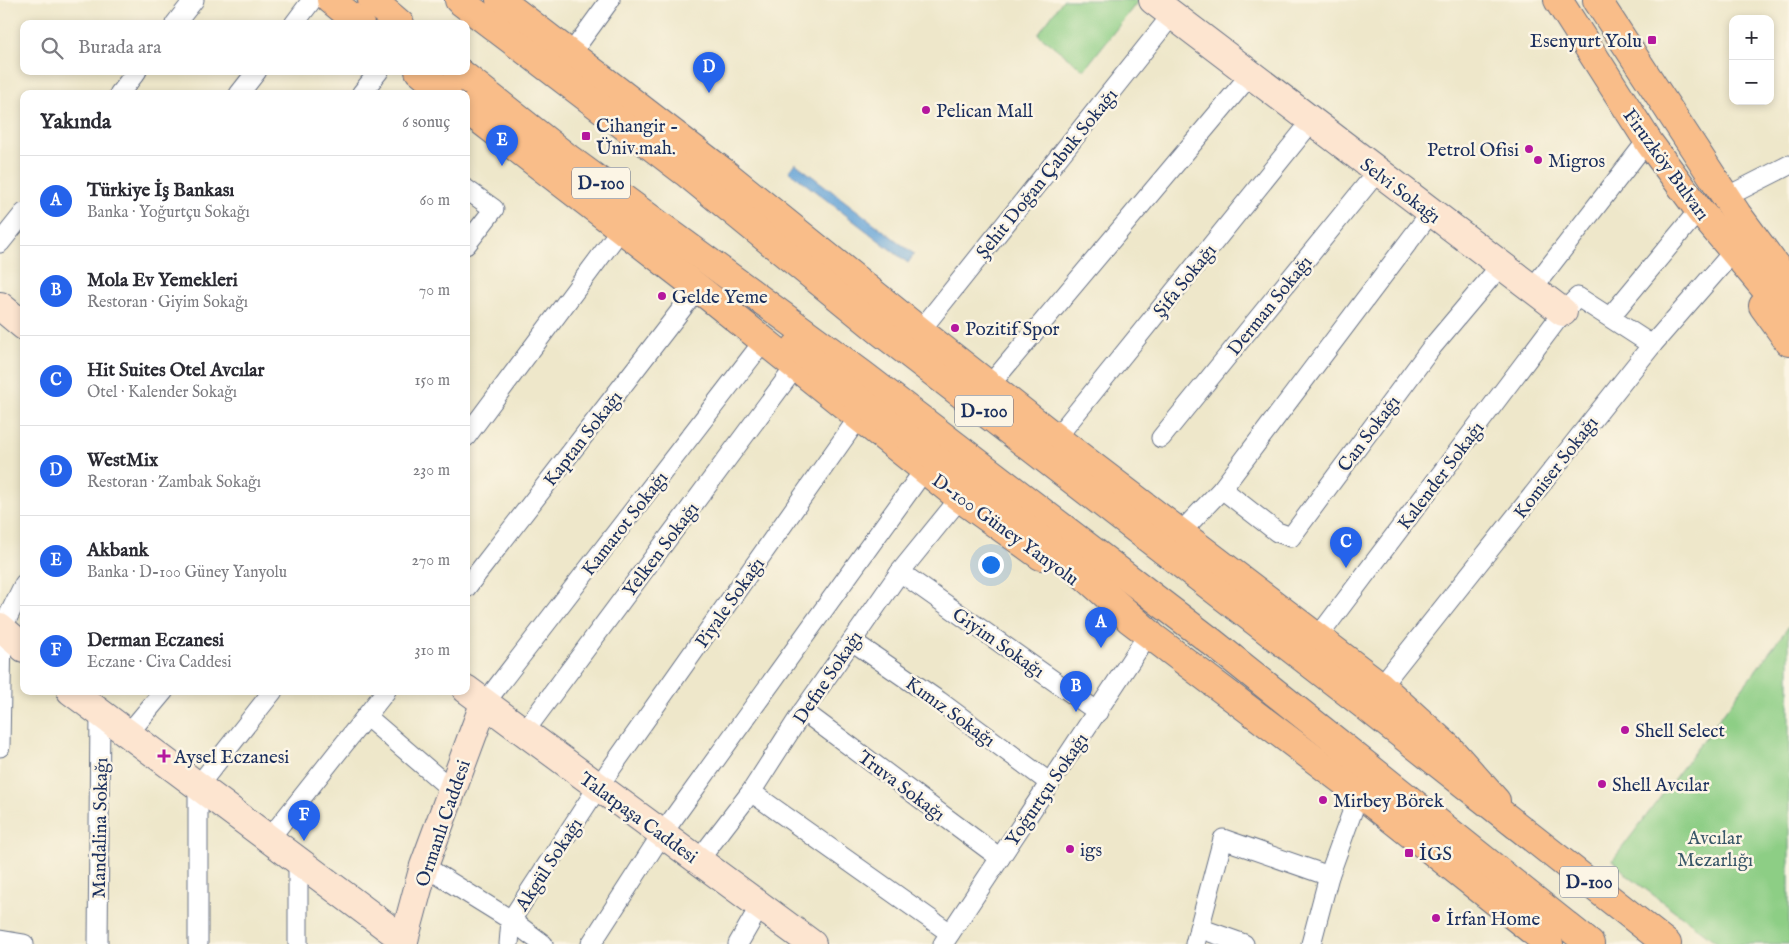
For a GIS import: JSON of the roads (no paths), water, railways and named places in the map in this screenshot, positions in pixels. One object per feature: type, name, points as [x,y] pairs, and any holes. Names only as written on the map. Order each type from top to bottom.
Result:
[{"type":"main road","points":[[331,0],[355,20]]},
{"type":"main road","points":[[372,0],[395,20]]},
{"type":"main road","name":"D-100","points":[[459,0],[677,166],[881,332],[1511,820],[1667,944]]},
{"type":"main road","points":[[500,0],[722,171],[989,386],[1381,686],[1448,747],[1481,782],[1511,820]]},
{"type":"main road","name":"Firuzköy Bulvarı","points":[[1558,0],[1647,141],[1699,210],[1789,317]]},
{"type":"main road","name":"Firuzköy Bulvarı","points":[[1597,0],[1731,205],[1789,284]]},
{"type":"main road","points":[[424,75],[442,90]]},
{"type":"main road","name":"D-100","points":[[463,75],[568,158],[746,291],[870,380],[1220,648],[1590,944]]},
{"type":"main road","name":"D-100 Güney Yanyolu","points":[[470,112],[698,288],[960,498],[1149,633],[1359,794],[1524,935],[1549,944]]},
{"type":"main road","points":[[1731,205],[1789,259]]},
{"type":"main road","points":[[1733,252],[1763,306],[1789,342]]},
{"type":"main road","points":[[746,291],[757,312],[856,397],[1061,555],[1149,633]]},
{"type":"street","points":[[178,20],[194,0]]},
{"type":"street","points":[[297,20],[312,0]]},
{"type":"street","points":[[570,55],[610,0]]},
{"type":"street","name":"Selvi Sokağı","points":[[1163,7],[1311,122],[1563,312]]},
{"type":"street","name":"Şehit Doğan Çabuk Sokağı","points":[[920,331],[1163,7]]},
{"type":"street","points":[[122,90],[134,75]]},
{"type":"street","points":[[242,90],[254,75]]},
{"type":"street","points":[[364,90],[376,75]]},
{"type":"street","points":[[989,386],[1250,75]]},
{"type":"street","name":"Şifa Sokağı","points":[[1056,438],[1311,122]]},
{"type":"street","points":[[1532,289],[1647,141]]},
{"type":"street","points":[[1731,205],[1789,166]]},
{"type":"street","name":"Derman Sokağı","points":[[1160,438],[1377,172]]},
{"type":"street","points":[[470,192],[494,209],[470,240]]},
{"type":"street","points":[[1610,317],[1699,210]]},
{"type":"street","points":[[1180,533],[1222,489],[1431,212]]},
{"type":"street","points":[[0,243],[20,218]]},
{"type":"street","points":[[470,432],[621,229]]},
{"type":"street","name":"Komiser Sokağı","points":[[1381,686],[1652,345],[1733,252]]},
{"type":"street","name":"Can Sokağı","points":[[1222,489],[1277,532],[1291,537],[1432,347],[1501,265]]},
{"type":"street","name":"Kaptan Sokağı","points":[[470,583],[698,288]]},
{"type":"street","points":[[1563,312],[1578,297],[1652,345]]},
{"type":"street","points":[[0,306],[20,323]]},
{"type":"street","name":"Kalender Sokağı","points":[[1318,638],[1563,312]]},
{"type":"street","name":"Kamarot Sokağı","points":[[475,696],[763,342]]},
{"type":"street","name":"Yelken Sokağı","points":[[524,732],[796,366]]},
{"type":"street","name":"Piyale Sokağı","points":[[598,787],[859,417]]},
{"type":"street","points":[[591,944],[662,834],[925,469]]},
{"type":"street","name":"Defne Sokağı","points":[[698,860],[751,792],[803,711],[900,572],[960,498]]},
{"type":"street","name":"Giyim Sokağı","points":[[900,572],[1098,712]]},
{"type":"street","points":[[0,747],[1,628],[20,592]]},
{"type":"street","points":[[1,628],[20,645]]},
{"type":"street","name":"Yoğurtçu Sokağı","points":[[947,939],[1149,633]]},
{"type":"street","name":"Kımız Sokağı","points":[[852,641],[939,701],[1050,783]]},
{"type":"street","points":[[77,695],[404,942]]},
{"type":"street","points":[[128,734],[161,695]]},
{"type":"street","points":[[198,944],[198,786],[270,695]]},
{"type":"street","points":[[269,839],[383,695]]},
{"type":"street","name":"Talatpaşa Caddesi","points":[[475,696],[812,944]]},
{"type":"street","name":"Ormanlı Caddesi","points":[[404,942],[424,866],[452,790],[475,696]]},
{"type":"street","name":"Truva Sokağı","points":[[803,711],[1000,858]]},
{"type":"street","name":"Mandalina Sokağı","points":[[98,944],[100,713]]},
{"type":"street","points":[[366,716],[452,790]]},
{"type":"street","name":"Akgül Sokağı","points":[[509,944],[511,920],[598,787]]},
{"type":"street","points":[[751,792],[947,939]]},
{"type":"street","points":[[1311,944],[1329,876],[1359,794]]},
{"type":"street","points":[[1244,944],[1197,936],[1223,839],[1329,876]]},
{"type":"street","points":[[298,861],[298,944]]},
{"type":"street","points":[[424,866],[511,920],[543,944]]},
{"type":"street","points":[[738,944],[760,906]]},
{"type":"street","points":[[0,940],[24,944]]},
{"type":"water","points":[[795,163],[914,254],[908,263],[789,171]]},
{"type":"place","name":"Esenyurt Yolu","points":[[1652,40]]},
{"type":"place","name":"WestMix","points":[[709,93]]},
{"type":"place","name":"Pelican Mall","points":[[926,110]]},
{"type":"place","name":"Cihangir - Üniv.mah.","points":[[586,136]]},
{"type":"place","name":"Petrol Ofisi","points":[[1529,149]]},
{"type":"place","name":"Migros","points":[[1538,160]]},
{"type":"place","name":"Akbank","points":[[502,166]]},
{"type":"place","name":"Gelde Yeme","points":[[662,296]]},
{"type":"place","name":"Pozitif Spor","points":[[955,328]]},
{"type":"place","name":"Hit Suites Otel Avcılar","points":[[1346,568]]},
{"type":"place","name":"Türkiye İş Bankası","points":[[1101,648]]},
{"type":"place","name":"Mola Ev Yemekleri","points":[[1076,712]]},
{"type":"place","name":"Shell Select","points":[[1625,730]]},
{"type":"place","name":"Aysel Eczanesi","points":[[164,756]]},
{"type":"place","name":"Shell Avcılar","points":[[1602,784]]},
{"type":"place","name":"Mirbey Börek","points":[[1323,800]]},
{"type":"place","name":"Derman Eczanesi","points":[[304,841]]},
{"type":"place","name":"igs","points":[[1070,849]]},
{"type":"place","name":"İGS","points":[[1409,853]]},
{"type":"place","name":"İrfan Home","points":[[1436,918]]},
{"type":"park label","name":"Avcılar Mezarlığı","points":[[1715,848]]}]
